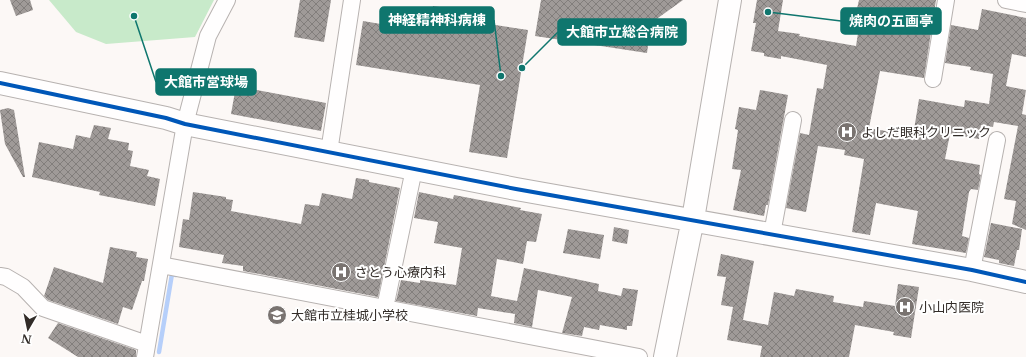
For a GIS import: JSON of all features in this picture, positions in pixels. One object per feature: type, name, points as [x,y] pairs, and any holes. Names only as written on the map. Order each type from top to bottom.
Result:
[{"type":"street","points":[[0,276],[6,277],[23,287],[43,308],[146,351],[186,124],[208,36],[227,0]]},
{"type":"street","points":[[329,152],[352,0]]},
{"type":"street","points":[[665,357],[693,219],[730,0]]},
{"type":"street","points":[[933,79],[946,0]]},
{"type":"street","points":[[1006,0],[1026,4]]},
{"type":"street","points":[[0,83],[166,118],[186,124],[414,169],[972,270],[1026,282]]},
{"type":"street","points":[[772,234],[792,120]]},
{"type":"street","points":[[972,270],[997,140]]},
{"type":"street","points":[[385,308],[414,169]]},
{"type":"street","points":[[161,265],[639,357]]},
{"type":"green space","points":[[49,0],[214,0],[195,37],[106,44],[76,32]]},
{"type":"building","points":[[10,0],[30,0],[33,10],[16,16]]},
{"type":"building","points":[[300,0],[331,0],[324,42],[294,37]]},
{"type":"building","points":[[541,0],[683,0],[651,23],[647,53],[535,36]]},
{"type":"building","points":[[757,0],[783,0],[778,31],[800,34],[799,36],[856,46],[861,14],[856,13],[859,0],[936,0],[924,78],[880,71],[869,128],[913,136],[919,99],[964,107],[965,100],[989,104],[993,74],[970,70],[971,67],[945,63],[951,25],[978,30],[982,9],[1026,18],[1026,57],[1012,54],[1006,86],[1026,90],[1022,114],[1026,115],[1026,230],[1012,224],[1016,201],[1004,199],[1018,126],[994,122],[993,127],[981,125],[979,139],[950,134],[945,159],[980,165],[979,174],[981,175],[978,190],[971,189],[969,192],[962,236],[969,238],[966,253],[912,244],[918,211],[876,203],[870,235],[852,232],[864,159],[844,155],[845,150],[818,146],[806,212],[786,208],[800,133],[809,135],[817,88],[823,89],[827,65],[781,56],[781,59],[764,56],[764,53],[751,51],[756,23],[753,23]]},
{"type":"building","points":[[433,6],[490,15],[489,24],[528,30],[507,158],[469,152],[480,85],[356,65],[363,21],[428,32]]},
{"type":"building","points":[[236,86],[326,103],[321,131],[231,114]]},
{"type":"building","points":[[760,90],[788,95],[768,205],[766,205],[764,216],[733,210],[741,170],[732,169],[738,130],[735,129],[739,107],[756,110]]},
{"type":"building","points":[[8,108],[14,110],[25,177],[23,177],[5,144],[0,110]]},
{"type":"building","points":[[94,125],[111,128],[108,139],[129,143],[128,150],[133,151],[130,166],[149,170],[147,176],[160,179],[155,206],[99,195],[100,192],[32,177],[39,142],[73,149],[76,135],[90,138]]},
{"type":"building","points":[[356,178],[400,188],[378,297],[243,271],[243,266],[222,263],[224,255],[179,247],[183,219],[189,220],[193,192],[226,197],[226,199],[233,200],[231,211],[301,224],[305,204],[319,206],[322,193],[352,199]]},
{"type":"building","points":[[419,192],[453,199],[454,195],[521,208],[520,210],[542,214],[536,242],[527,241],[523,264],[497,259],[491,296],[517,301],[524,268],[599,284],[598,291],[621,296],[623,288],[638,290],[632,326],[627,326],[627,330],[600,325],[599,330],[584,327],[582,336],[562,333],[572,297],[538,290],[532,327],[514,323],[515,314],[478,308],[477,316],[396,301],[401,280],[420,283],[420,280],[456,285],[462,248],[434,243],[438,222],[414,218]]},
{"type":"building","points":[[991,223],[1022,229],[1019,250],[1017,250],[1014,266],[999,263],[999,260],[984,257]]},
{"type":"building","points":[[614,227],[629,230],[627,244],[612,241]]},
{"type":"building","points":[[568,229],[604,235],[600,259],[563,253]]},
{"type":"building","points":[[110,247],[137,252],[136,257],[148,259],[144,281],[142,281],[132,310],[123,307],[118,324],[48,300],[44,296],[54,267],[103,283]]},
{"type":"building","points":[[721,254],[754,261],[743,320],[768,325],[774,292],[794,296],[796,289],[834,296],[833,302],[863,307],[864,301],[895,306],[898,284],[919,287],[911,338],[893,335],[894,332],[855,325],[849,357],[760,357],[762,346],[727,340],[733,307],[721,305],[726,277],[717,276]]},
{"type":"building","points":[[58,323],[136,350],[136,357],[78,357],[48,338]]},
{"type":"waterway","points":[[159,352],[172,274],[176,275]]},
{"type":"cycle path","points":[[0,83],[166,118],[185,124],[516,189],[972,270],[1026,282]]},
{"type":"place","name":"焼肉の五画亭","points":[[768,12]]},
{"type":"place","name":"大館市営球場","points":[[134,16]]},
{"type":"place","name":"大館市立総合病院","points":[[522,68]]},
{"type":"place","name":"神経精神科病棟","points":[[501,76]]},
{"type":"place","name":"よしだ眼科クリニック","points":[[847,132]]},
{"type":"place","name":"さとう心療内科","points":[[341,272]]},
{"type":"place","name":"小山内医院","points":[[905,307]]},
{"type":"place","name":"大館市立桂城小学校","points":[[277,315]]}]
